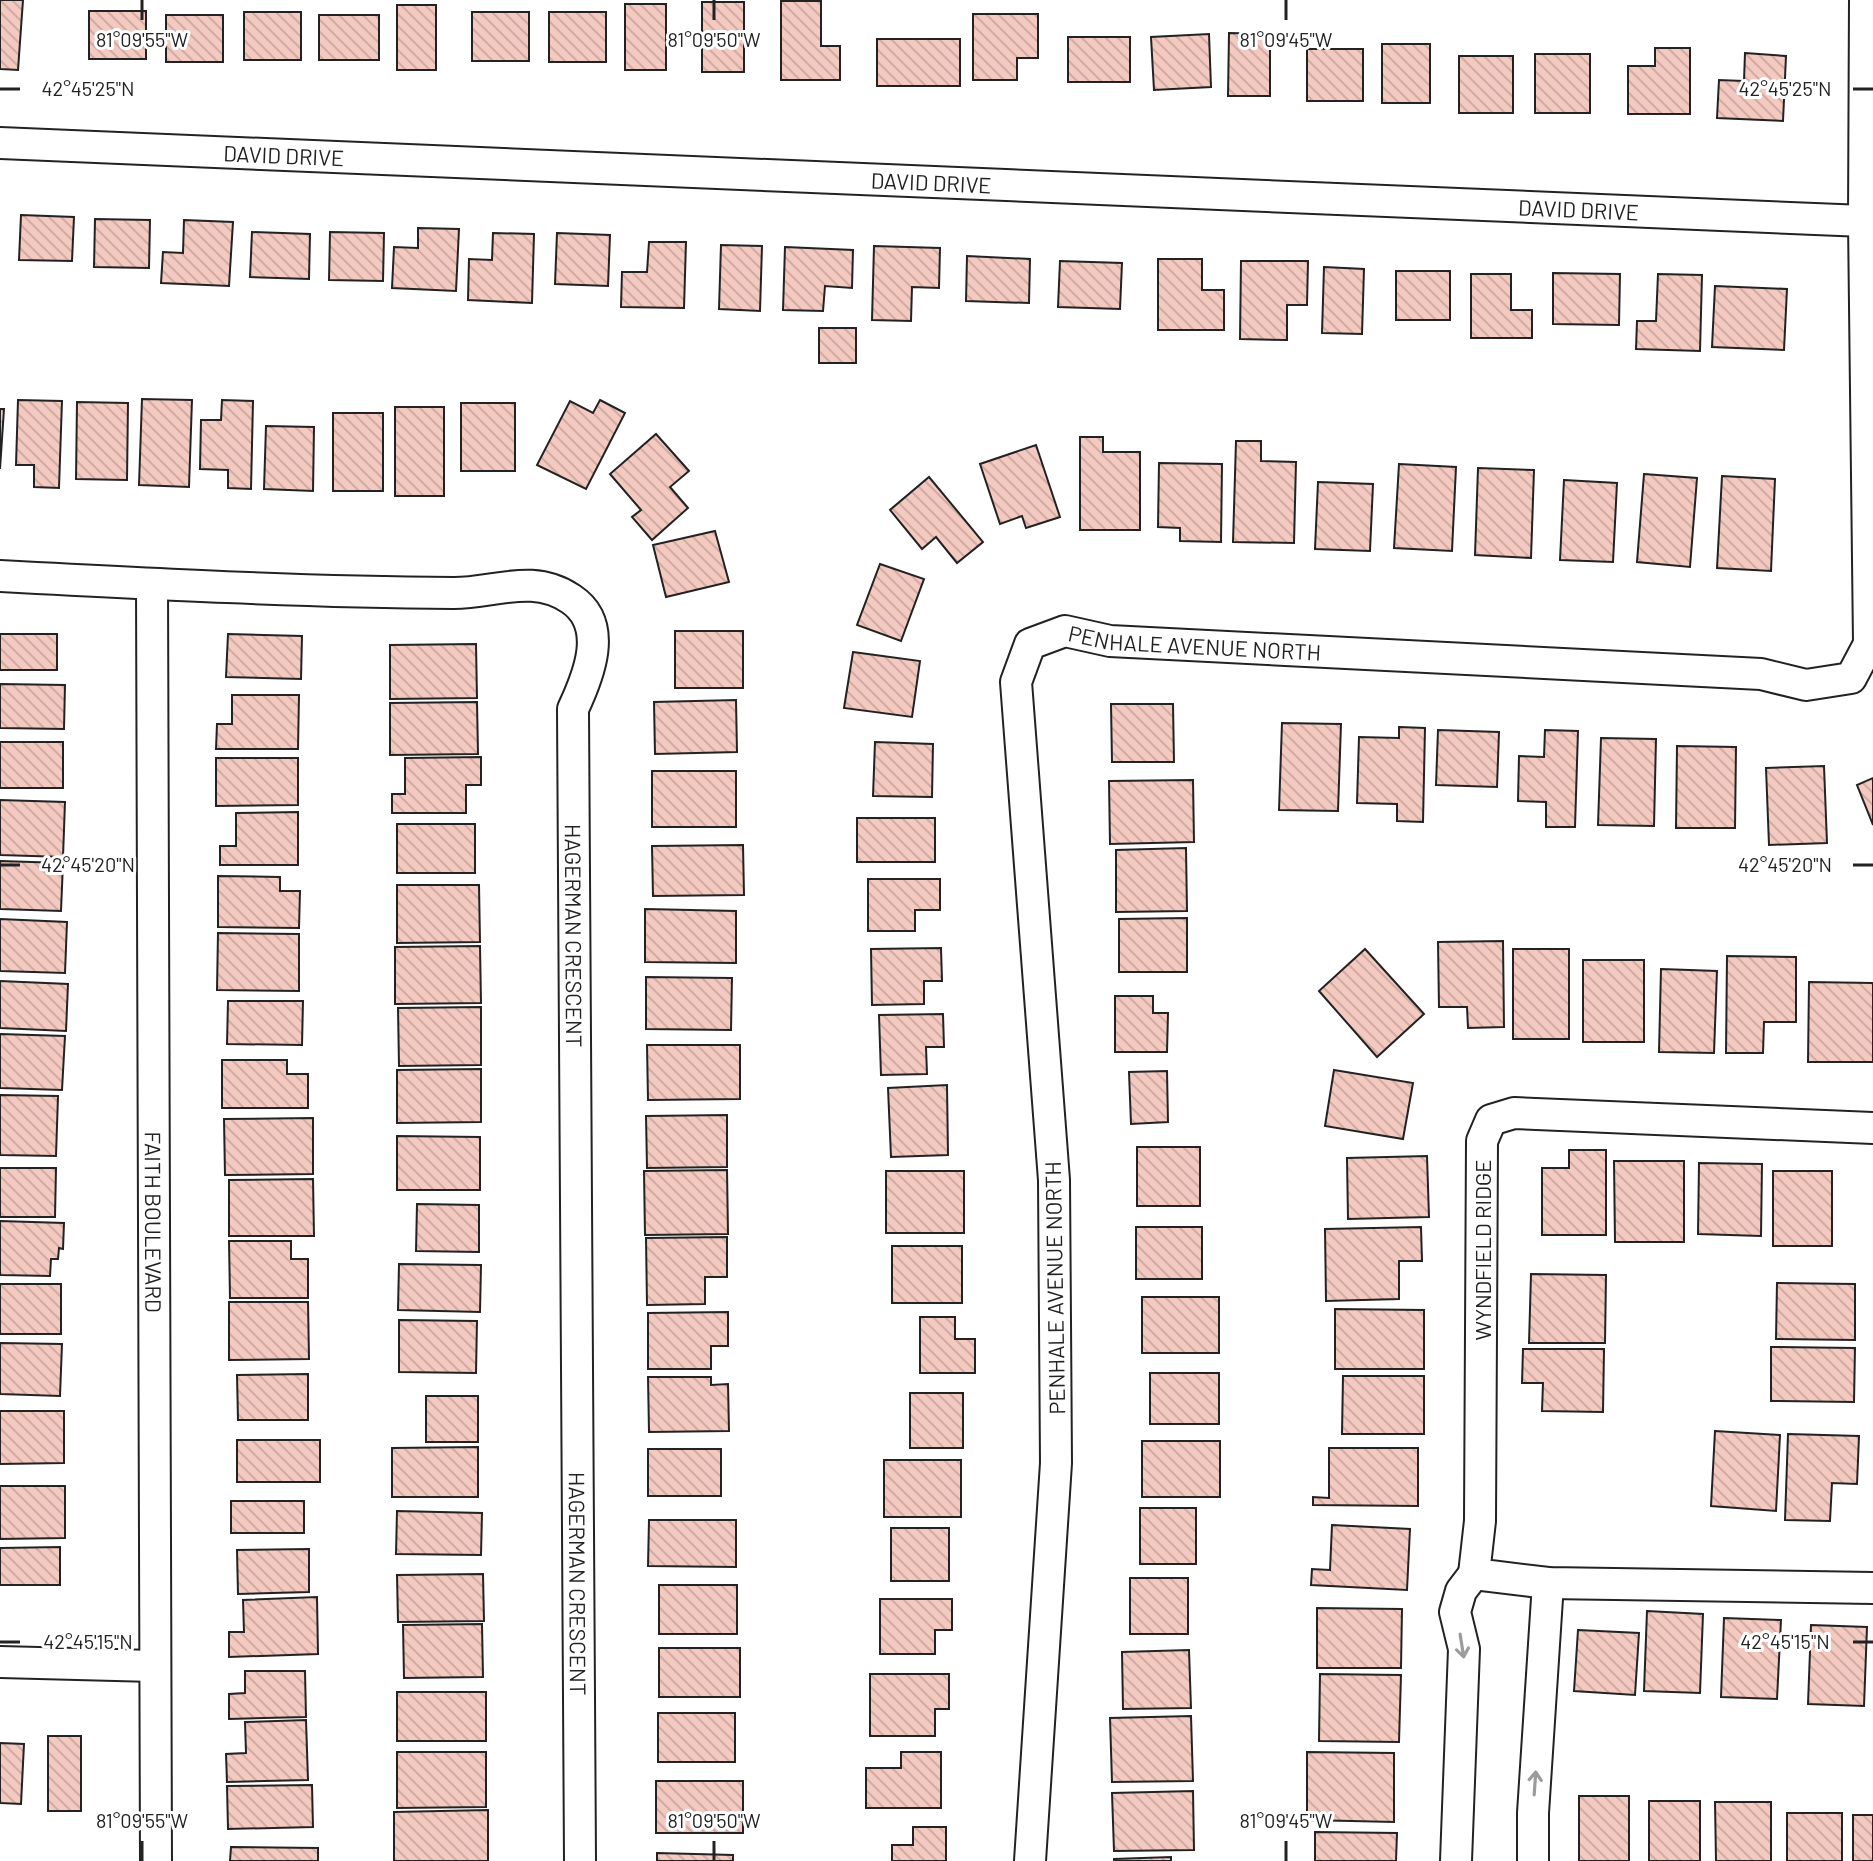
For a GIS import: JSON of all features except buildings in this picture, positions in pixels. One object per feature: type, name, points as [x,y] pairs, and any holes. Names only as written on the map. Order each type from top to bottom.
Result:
[{"type":"street","name":"PENHALE AVENUE NORTH","points":[[1030,1861],[1056,1463],[1054,1180],[1016,682],[1030,644],[1065,631],[1110,641],[1761,674],[1806,685],[1851,678],[1869,644],[1865,0]]},
{"type":"street","name":"DAVID DRIVE","points":[[0,143],[1864,221]]},
{"type":"street","name":"HAGERMAN CRESCENT","points":[[0,576],[458,593],[530,584],[573,600],[588,618],[594,643],[589,674],[573,709],[580,1861]]},
{"type":"street","name":"FAITH BOULEVARD","points":[[152,584],[156,1861]]},
{"type":"street","name":"WYNDFIELD RIDGE","points":[[1456,1861],[1464,1649],[1455,1612],[1461,1591],[1474,1574],[1480,1521],[1482,1141],[1491,1120],[1514,1113],[1873,1128]]},
{"type":"street","points":[[1474,1574],[1548,1583],[1873,1588]]},
{"type":"street","points":[[1533,1861],[1533,1813],[1548,1583]]},
{"type":"street","points":[[0,1662],[154,1666]]}]
